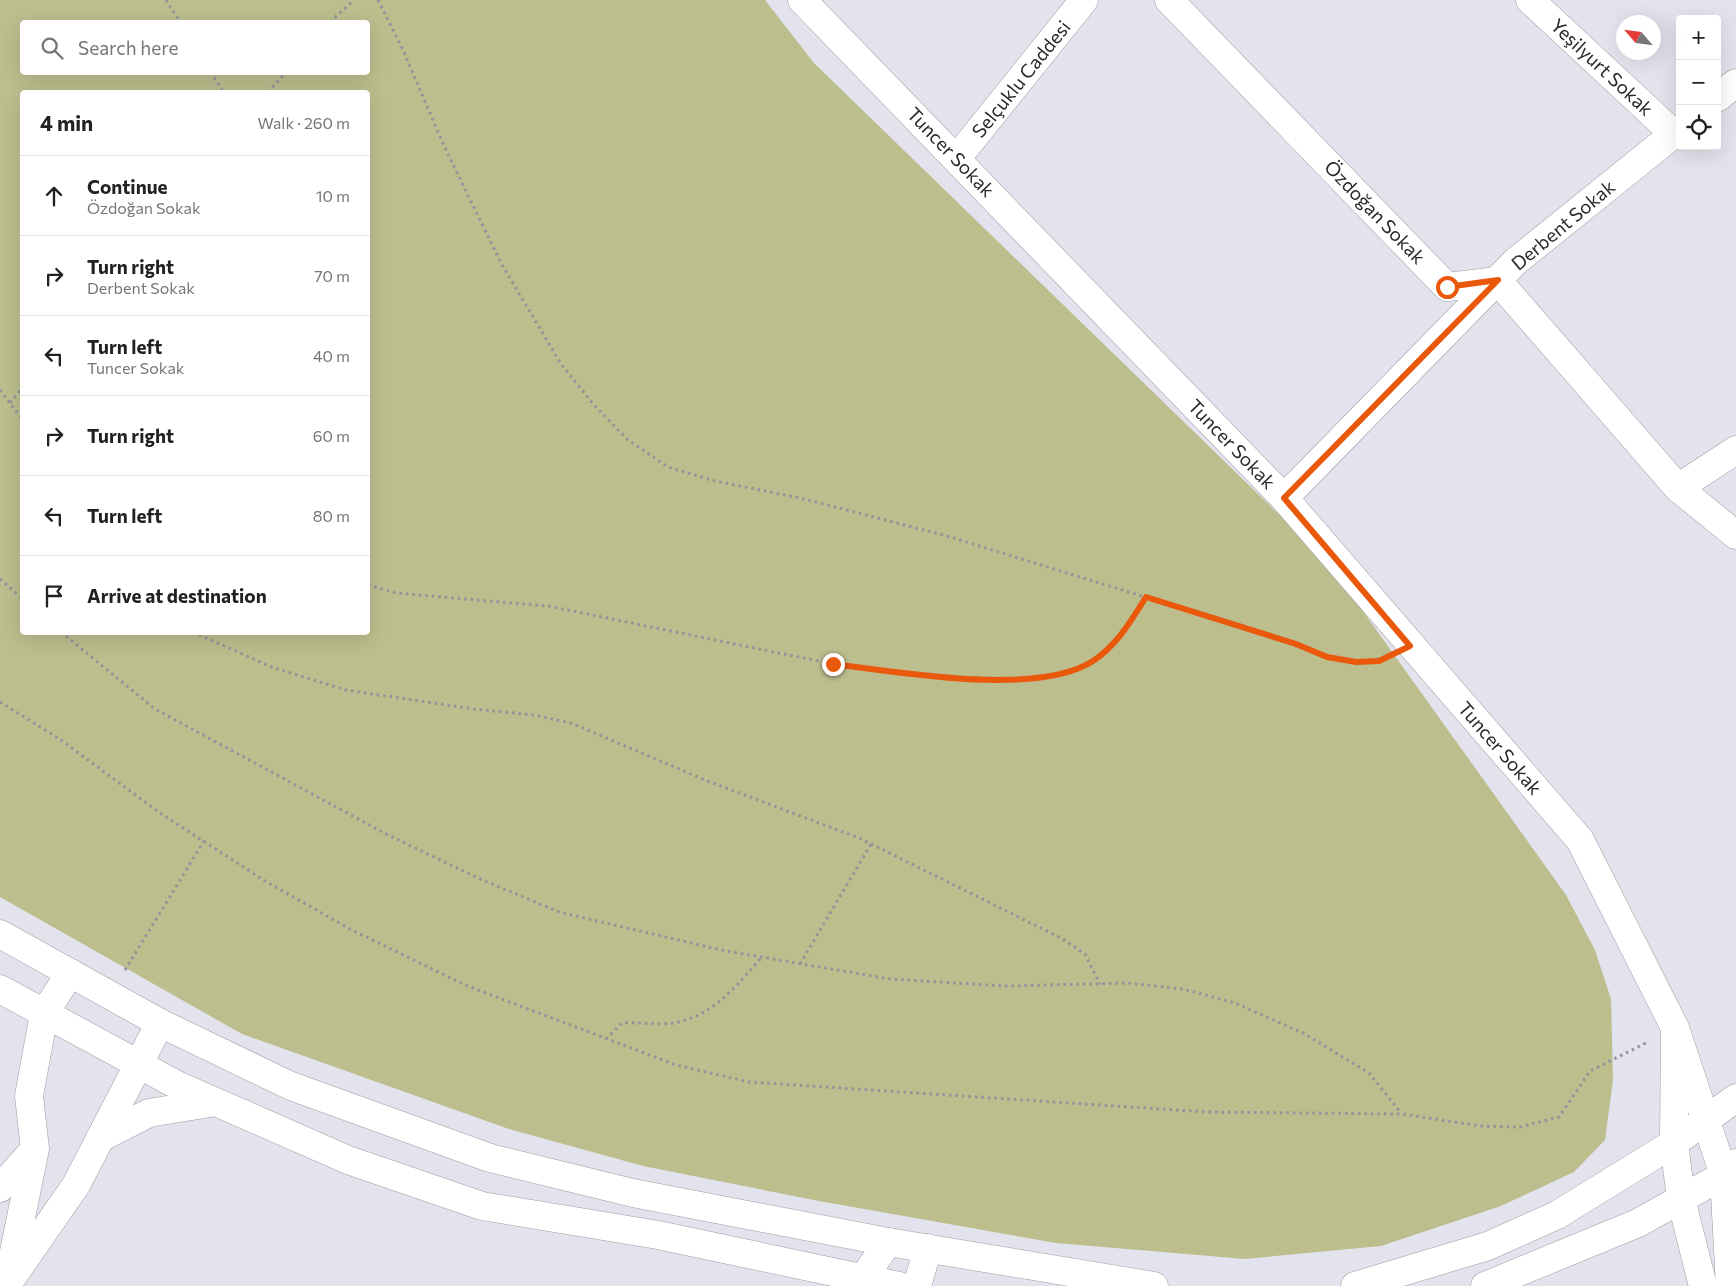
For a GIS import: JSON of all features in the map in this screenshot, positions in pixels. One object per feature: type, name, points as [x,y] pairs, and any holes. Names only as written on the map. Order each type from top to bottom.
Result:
[{"type":"street","name":"Tuncer Sokak","points":[[802,0],[1284,498],[1410,646],[1580,840],[1675,1028],[1707,1121],[1730,1169],[1730,1286]]},
{"type":"street","name":"Selçuklu Caddesi","points":[[957,158],[1084,0]]},
{"type":"street","name":"Özdoğan Sokak","points":[[1170,0],[1447,287],[1498,280]]},
{"type":"street","name":"Yeşilyurt Sokak","points":[[1530,0],[1676,130]]},
{"type":"street","points":[[1721,95],[1736,83]]},
{"type":"street","name":"Derbent Sokak","points":[[1284,498],[1515,262],[1676,132]]},
{"type":"street","points":[[1498,280],[1678,488],[1736,535]]},
{"type":"street","points":[[1678,488],[1736,450]]},
{"type":"street","points":[[0,934],[160,1023],[292,1086],[490,1158],[633,1193],[888,1242],[1154,1286]]},
{"type":"street","points":[[7,1286],[35,1149],[29,1096],[44,1014],[70,973]]},
{"type":"street","points":[[0,989],[138,1065],[216,1102],[348,1160],[482,1206],[658,1235],[860,1282],[899,1286]]},
{"type":"street","points":[[7,1286],[76,1185],[160,1023]]},
{"type":"street","points":[[1675,1028],[1674,1143],[1681,1199],[1703,1286]]},
{"type":"street","points":[[1355,1286],[1488,1246],[1557,1215],[1674,1143],[1707,1121],[1736,1098]]},
{"type":"street","points":[[100,1138],[149,1113],[216,1102]]},
{"type":"street","points":[[0,1188],[35,1149]]},
{"type":"street","points":[[1486,1286],[1638,1223],[1730,1169]]},
{"type":"street","points":[[860,1282],[888,1242]]},
{"type":"street","points":[[917,1286],[928,1248]]},
{"type":"path","points":[[166,0],[179,20]]},
{"type":"path","points":[[332,20],[354,0]]},
{"type":"path","points":[[378,0],[403,50],[444,146],[500,262],[561,364],[594,405],[628,440],[668,467],[712,480],[804,499],[947,536],[1296,644],[1327,657],[1356,662],[1379,661],[1410,646]]},
{"type":"path","points":[[213,75],[222,90]]},
{"type":"path","points":[[270,90],[283,75]]},
{"type":"path","points":[[0,390],[20,416]]},
{"type":"path","points":[[10,403],[20,390]]},
{"type":"path","points":[[0,579],[20,596]]},
{"type":"path","points":[[370,586],[396,593],[548,606],[833,664],[939,677],[1025,680],[1068,673],[1094,660],[1124,633],[1146,597]]},
{"type":"path","points":[[66,635],[155,709],[388,835],[478,878],[559,912],[720,950],[890,979],[1006,986],[1128,983],[1183,989],[1244,1007],[1303,1033],[1369,1073],[1402,1114]]},
{"type":"path","points":[[200,635],[274,668],[346,690],[474,710],[533,715],[570,723],[624,744],[705,780],[871,844],[1061,938],[1085,954],[1100,984]]},
{"type":"path","points":[[0,702],[61,740],[160,812],[265,881],[350,929],[465,985],[676,1065],[749,1082],[1207,1112],[1402,1114],[1480,1126],[1520,1127],[1559,1118],[1590,1071],[1675,1028]]},
{"type":"path","points":[[110,995],[204,840]]},
{"type":"path","points":[[800,964],[871,844]]},
{"type":"path","points":[[606,1038],[622,1023],[662,1024],[690,1020],[711,1009],[732,991],[761,957]]},
{"type":"green space","points":[[0,0],[765,0],[814,63],[1327,561],[1566,895],[1595,950],[1611,999],[1613,1080],[1605,1140],[1574,1172],[1501,1206],[1381,1246],[1245,1259],[1056,1243],[819,1201],[643,1166],[509,1129],[242,1034],[0,897]]},
{"type":"route","points":[[833,664],[939,677],[1025,680],[1068,673],[1094,660],[1124,633],[1146,597],[1296,644],[1327,657],[1356,662],[1379,661],[1410,646],[1284,498],[1498,280],[1447,287]]}]
